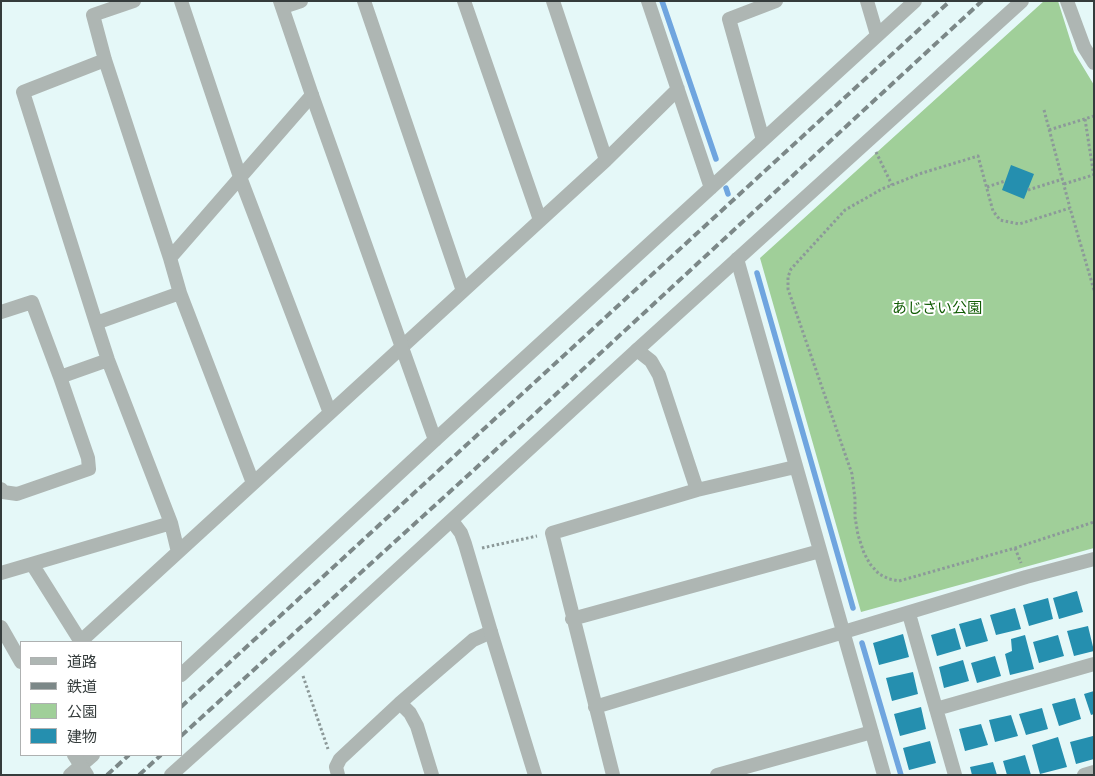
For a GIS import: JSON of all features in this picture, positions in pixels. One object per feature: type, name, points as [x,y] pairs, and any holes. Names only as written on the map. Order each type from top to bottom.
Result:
[{"type":"street","points":[[134,1],[93,15],[105,60],[180,293],[253,483]]},
{"type":"street","points":[[181,1],[240,177],[330,413]]},
{"type":"street","points":[[300,1],[282,4],[312,95],[436,440]]},
{"type":"street","points":[[364,1],[463,291]]},
{"type":"street","points":[[464,1],[540,220]]},
{"type":"street","points":[[554,1],[606,160]]},
{"type":"street","points":[[648,1],[711,188]]},
{"type":"street","points":[[763,140],[729,19],[776,1]]},
{"type":"street","points":[[867,1],[877,36]]},
{"type":"street","points":[[182,674],[915,1]]},
{"type":"street","points":[[171,775],[452,521],[736,259],[1022,1]]},
{"type":"street","points":[[1067,1],[1084,47],[1094,63]]},
{"type":"street","points":[[105,60],[23,92],[108,360],[171,523],[178,552]]},
{"type":"street","points":[[82,641],[606,160],[678,90]]},
{"type":"street","points":[[170,258],[312,95]]},
{"type":"street","points":[[736,259],[884,775]]},
{"type":"street","points":[[96,323],[180,293]]},
{"type":"street","points":[[1,312],[32,302],[88,458],[89,469],[17,494],[3,492],[1,489]]},
{"type":"street","points":[[637,350],[651,361],[659,375],[698,490]]},
{"type":"street","points":[[60,377],[108,360]]},
{"type":"street","points":[[612,775],[552,533],[698,490],[796,467]]},
{"type":"street","points":[[452,521],[461,533],[465,544],[536,775]]},
{"type":"street","points":[[1,573],[171,523]]},
{"type":"street","points":[[572,618],[820,552]]},
{"type":"street","points":[[595,707],[909,614],[1026,577],[1094,559]]},
{"type":"street","points":[[32,564],[80,641]]},
{"type":"street","points":[[909,614],[955,775]]},
{"type":"street","points":[[1,627],[20,660]]},
{"type":"street","points":[[337,771],[340,759],[400,703],[473,640],[491,632]]},
{"type":"street","points":[[936,708],[1094,664]]},
{"type":"street","points":[[400,703],[410,713],[417,726],[432,775]]},
{"type":"street","points":[[717,775],[872,732]]},
{"type":"street","points":[[78,767],[92,756]]},
{"type":"street","points":[[1084,775],[1094,772]]},
{"type":"path","points":[[1044,110],[1094,290]]},
{"type":"path","points":[[1049,130],[1094,116]]},
{"type":"path","points":[[1064,184],[1094,176],[1085,119]]},
{"type":"path","points":[[866,143],[876,152],[892,185]]},
{"type":"path","points":[[1070,208],[1019,224],[1000,220],[992,211],[978,156],[922,173],[892,185],[844,210],[791,269],[788,278],[788,289],[852,474],[858,535],[864,553],[870,564],[879,574],[899,581],[1015,548],[1094,522]]},
{"type":"path","points":[[1028,190],[1062,179]]},
{"type":"path","points":[[987,187],[1005,181]]},
{"type":"path","points":[[482,548],[552,533]]},
{"type":"path","points":[[302,672],[329,754],[337,771]]},
{"type":"green space","name":"あじさい公園","points":[[1044,1],[1058,1],[1074,52],[1094,85],[1094,548],[861,612],[760,258]]},
{"type":"building","points":[[1011,165],[1034,174],[1024,199],[1002,190]]},
{"type":"building","points":[[1077,591],[1083,612],[1059,619],[1053,598]]},
{"type":"building","points":[[1048,598],[1053,619],[1029,626],[1023,605]]},
{"type":"building","points":[[1015,608],[1021,629],[996,635],[990,615]]},
{"type":"building","points":[[981,618],[988,641],[966,647],[959,624]]},
{"type":"building","points":[[1088,626],[1094,651],[1074,656],[1067,631]]},
{"type":"building","points":[[955,628],[961,649],[937,656],[931,635]]},
{"type":"building","points":[[903,634],[909,657],[879,665],[873,643]]},
{"type":"building","points":[[1025,635],[1034,669],[1010,675],[1005,654],[1012,651],[1011,639]]},
{"type":"building","points":[[1058,635],[1064,656],[1039,663],[1033,642]]},
{"type":"building","points":[[995,656],[1001,676],[977,683],[971,663]]},
{"type":"building","points":[[963,660],[969,681],[944,688],[939,667]]},
{"type":"building","points":[[913,672],[918,694],[892,701],[886,678]]},
{"type":"building","points":[[1094,691],[1094,714],[1091,715],[1084,694]]},
{"type":"building","points":[[1075,698],[1081,719],[1059,726],[1052,704]]},
{"type":"building","points":[[921,707],[926,729],[900,736],[894,714]]},
{"type":"building","points":[[1042,708],[1048,729],[1026,735],[1019,714]]},
{"type":"building","points":[[1011,715],[1018,736],[995,742],[989,720]]},
{"type":"building","points":[[981,724],[988,745],[965,751],[959,729]]},
{"type":"building","points":[[1093,736],[1094,759],[1076,764],[1070,742]]},
{"type":"building","points":[[1058,737],[1067,767],[1040,774],[1032,745]]},
{"type":"building","points":[[930,741],[936,763],[909,770],[903,748]]},
{"type":"building","points":[[1025,755],[1031,775],[1007,775],[1003,761]]},
{"type":"building","points":[[993,762],[997,775],[972,775],[970,767]]},
{"type":"waterway","points":[[662,1],[716,159]]},
{"type":"waterway","points":[[726,188],[728,194]]},
{"type":"waterway","points":[[757,273],[853,608]]},
{"type":"waterway","points":[[862,643],[901,775]]},
{"type":"railway","points":[[182,706],[950,1]]},
{"type":"railway","points":[[182,735],[476,468],[982,1]]},
{"type":"railway","points":[[107,775],[128,756]]},
{"type":"railway","points":[[139,775],[160,756]]}]
